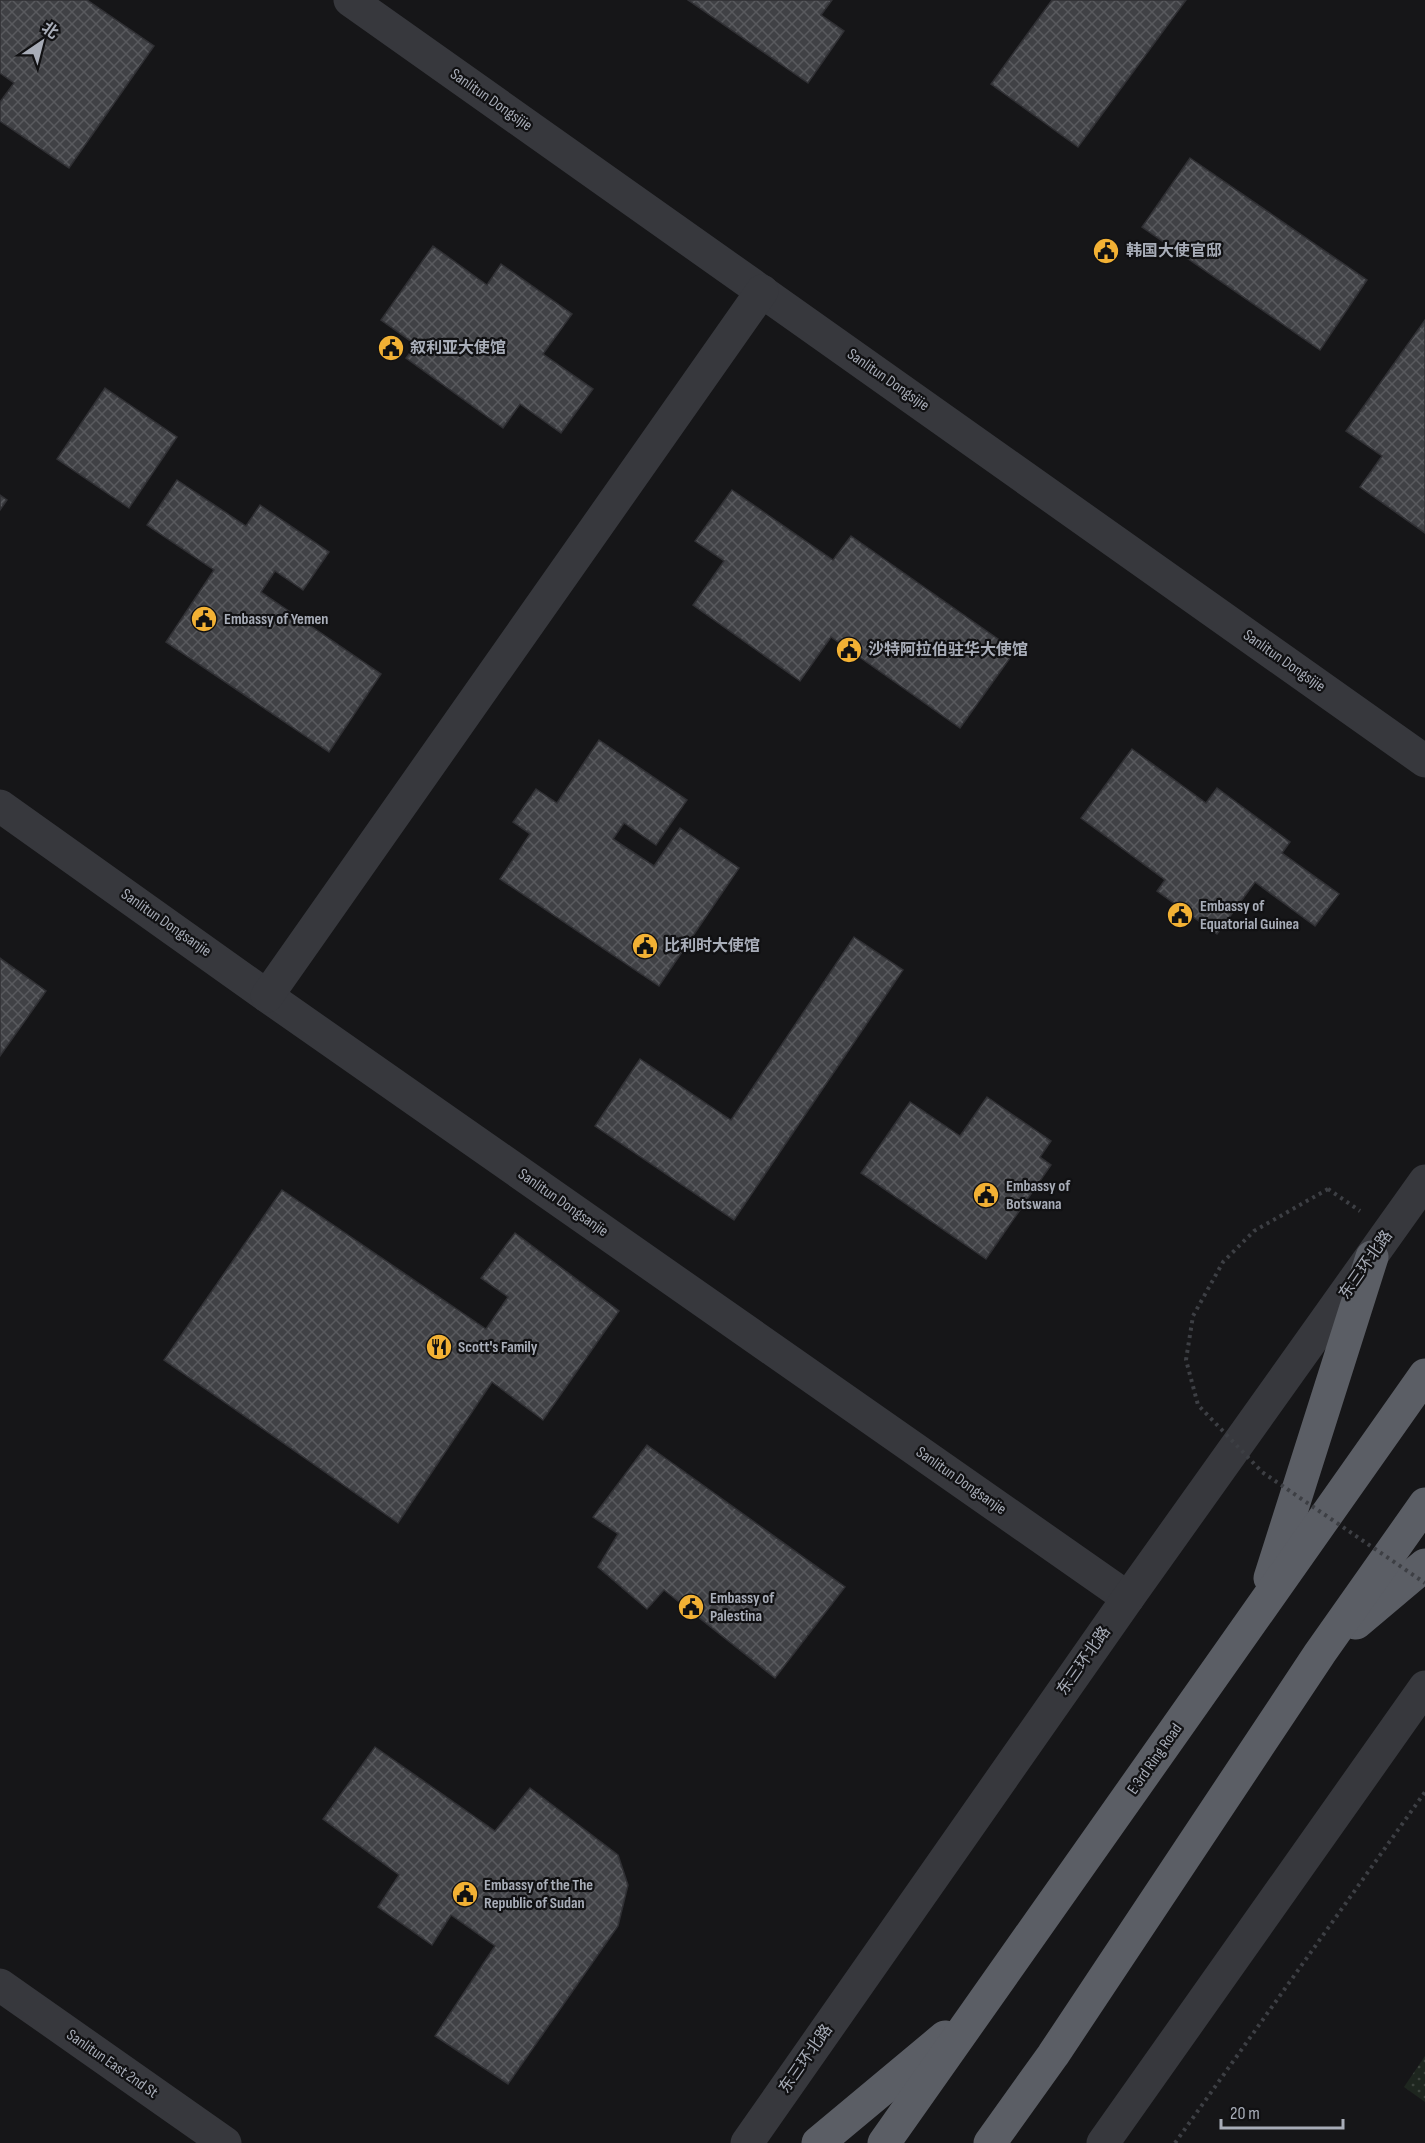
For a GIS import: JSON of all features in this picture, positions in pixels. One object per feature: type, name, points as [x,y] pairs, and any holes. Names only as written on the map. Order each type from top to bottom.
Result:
[{"type":"highway","points":[[1260,1611],[1372,1257]]},
{"type":"highway","name":"E 3rd Ring Road","points":[[884,2143],[1425,1375]]},
{"type":"highway","points":[[990,2143],[1053,2055],[1320,1653],[1425,1504]]},
{"type":"highway","points":[[1320,1653],[1425,1565]]},
{"type":"highway","points":[[818,2143],[980,2006]]},
{"type":"highway","points":[[1014,2143],[1053,2055]]},
{"type":"street","name":"Sanlitun Dongsijie","points":[[350,0],[1425,761]]},
{"type":"street","points":[[267,996],[762,291]]},
{"type":"street","name":"Sanlitun Dongsanjie","points":[[0,806],[267,996],[1128,1598]]},
{"type":"street","name":"东三环北路","points":[[747,2143],[1128,1598],[1425,1181]]},
{"type":"street","points":[[1103,2143],[1425,1687]]},
{"type":"street","name":"Sanlitun East 2nd St","points":[[0,1985],[225,2143]]},
{"type":"path","points":[[1328,1189],[1254,1231],[1223,1262],[1193,1316],[1186,1360],[1197,1405],[1262,1472],[1425,1583]]},
{"type":"path","points":[[1175,2143],[1425,1792]]},
{"type":"shaded area","points":[[1425,2056],[1425,2102],[1404,2087]]},
{"type":"building","points":[[0,0],[87,0],[154,46],[69,168],[0,121],[0,102],[14,83],[0,73]]},
{"type":"building","points":[[688,0],[832,0],[821,15],[844,31],[808,83]]},
{"type":"building","points":[[1052,0],[1186,0],[1078,147],[991,84]]},
{"type":"building","points":[[1190,158],[1367,280],[1320,350],[1142,227]]},
{"type":"building","points":[[433,246],[487,285],[501,264],[572,314],[543,354],[593,389],[561,433],[520,404],[503,428],[406,358],[416,345],[381,320]]},
{"type":"building","points":[[1425,320],[1425,533],[1360,487],[1382,456],[1346,431]]},
{"type":"building","points":[[105,388],[177,437],[129,508],[57,459]]},
{"type":"building","points":[[177,480],[246,526],[260,505],[329,552],[303,590],[275,571],[261,592],[381,674],[329,752],[166,642],[214,570],[147,525]]},
{"type":"building","points":[[732,490],[833,560],[851,536],[1015,651],[960,728],[831,637],[800,681],[693,605],[724,561],[695,541]]},
{"type":"building","points":[[0,495],[7,500],[0,510]]},
{"type":"building","points":[[599,740],[687,800],[656,845],[624,823],[613,839],[654,866],[680,828],[739,868],[659,986],[500,879],[530,834],[513,822],[536,789],[557,803]]},
{"type":"building","points":[[1132,749],[1206,803],[1217,788],[1290,842],[1282,853],[1339,894],[1315,926],[1255,882],[1217,934],[1157,891],[1165,880],[1081,818]]},
{"type":"building","points":[[854,937],[903,970],[734,1220],[595,1126],[640,1059],[731,1120]]},
{"type":"building","points":[[0,958],[46,991],[0,1056]]},
{"type":"building","points":[[987,1097],[1051,1141],[1040,1157],[1051,1165],[986,1259],[861,1173],[910,1102],[960,1136]]},
{"type":"building","points":[[282,1190],[486,1329],[508,1297],[481,1278],[515,1233],[619,1311],[543,1420],[492,1382],[398,1523],[164,1360]]},
{"type":"building","points":[[647,1445],[845,1587],[775,1678],[664,1590],[647,1609],[598,1567],[618,1534],[593,1517]]},
{"type":"building","points":[[375,1747],[495,1831],[530,1788],[618,1855],[628,1885],[618,1926],[508,2084],[435,2036],[495,1946],[451,1915],[432,1945],[378,1907],[399,1875],[323,1819]]},
{"type":"place","name":"韩国大使官邸","points":[[1106,251]]},
{"type":"place","name":"叙利亚大使馆","points":[[391,348]]},
{"type":"place","name":"Embassy of Yemen","points":[[204,619]]},
{"type":"place","name":"沙特阿拉伯驻华大使馆","points":[[849,650]]},
{"type":"place","name":"Embassy of Equatorial Guinea","points":[[1180,915]]},
{"type":"place","name":"比利时大使馆","points":[[645,946]]},
{"type":"place","name":"Embassy of Botswana","points":[[986,1195]]},
{"type":"place","name":"Scott's Family","points":[[439,1347]]},
{"type":"place","name":"Embassy of Palestina","points":[[691,1607]]},
{"type":"place","name":"Embassy of the The Republic of Sudan","points":[[465,1894]]}]
